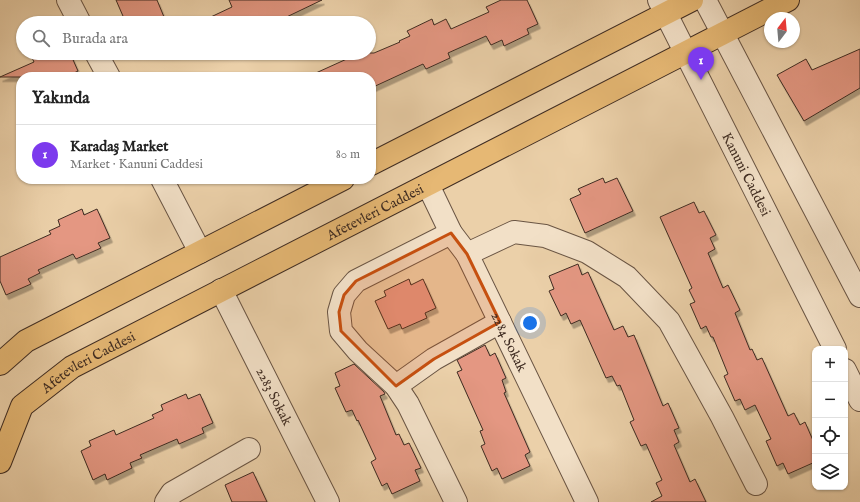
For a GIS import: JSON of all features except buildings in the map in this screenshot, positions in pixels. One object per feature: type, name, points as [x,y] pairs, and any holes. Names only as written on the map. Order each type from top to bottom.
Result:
[{"type":"main road","points":[[376,161],[662,7],[692,0]]},
{"type":"main road","name":"Afetevleri Caddesi","points":[[0,462],[22,406],[72,367],[788,0]]},
{"type":"main road","points":[[0,364],[26,341],[333,184]]},
{"type":"street","points":[[68,0],[76,16]]},
{"type":"street","points":[[705,0],[724,33],[860,296]]},
{"type":"street","name":"Kanuni Caddesi","points":[[662,7],[833,346]]},
{"type":"street","points":[[100,60],[106,72]]},
{"type":"street","points":[[165,184],[200,252]]},
{"type":"street","name":"2284 Sokak","points":[[428,185],[451,233],[467,254],[587,502]]},
{"type":"street","points":[[467,254],[514,232],[545,236],[586,252],[627,277],[669,321],[722,417],[756,484]]},
{"type":"street","points":[[451,233],[356,282],[350,288],[341,303],[339,312],[341,331],[358,351],[396,386],[408,404],[456,502]]},
{"type":"street","name":"2283 Sokak","points":[[221,290],[328,502]]},
{"type":"street","points":[[396,386],[434,359],[500,322]]},
{"type":"street","points":[[848,376],[860,400]]},
{"type":"street","points":[[166,502],[172,493],[249,449]]},
{"type":"highlighted area","points":[[451,233],[467,254],[500,322],[434,359],[396,386],[341,331],[339,312],[344,295],[356,281]]},
{"type":"place","name":"Karadaş Market","points":[[701,80]]}]
